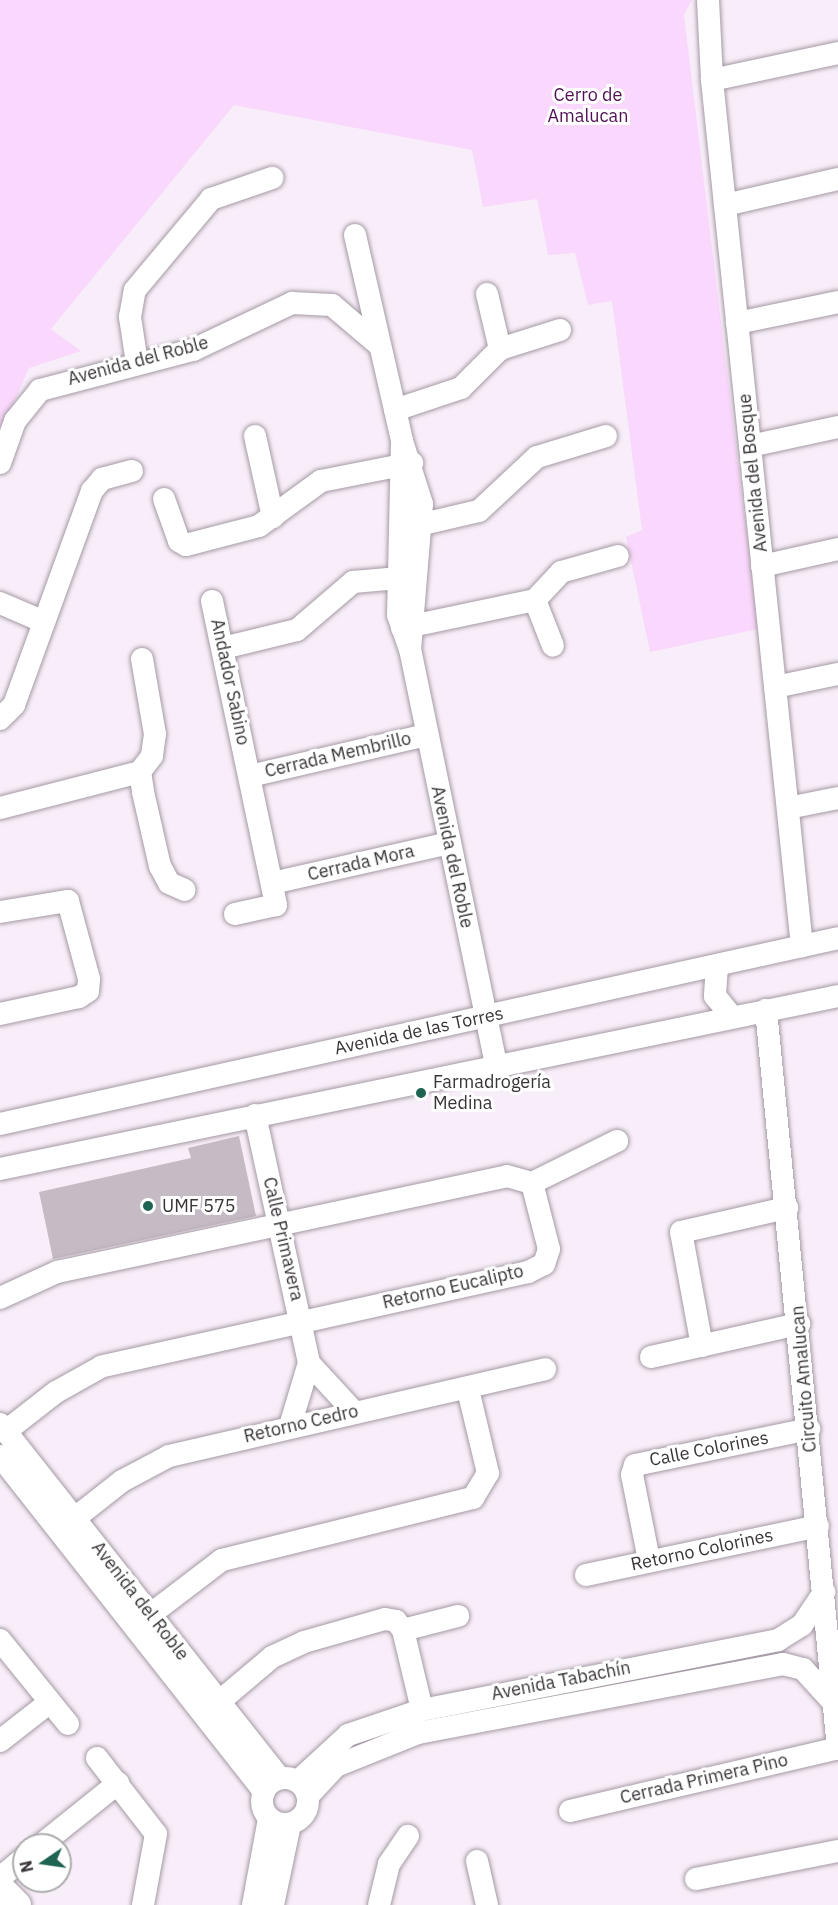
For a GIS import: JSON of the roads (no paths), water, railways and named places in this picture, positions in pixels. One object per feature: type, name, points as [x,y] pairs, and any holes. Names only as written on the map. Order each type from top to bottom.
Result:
[{"type":"main road","points":[[0,1888],[17,1905]]},
{"type":"street","name":"Avenida del Bosque","points":[[708,0],[712,80],[802,946]]},
{"type":"street","points":[[712,80],[838,53]]},
{"type":"street","points":[[136,363],[130,317],[135,290],[211,199],[272,178]]},
{"type":"street","points":[[725,205],[838,179]]},
{"type":"street","points":[[356,235],[378,344]]},
{"type":"street","points":[[487,294],[500,349]]},
{"type":"street","name":"Avenida del Roble","points":[[0,463],[15,421],[40,390],[136,363],[193,350],[266,312],[312,300],[351,316],[378,344],[406,464],[423,524],[421,566],[409,634]]},
{"type":"street","points":[[737,323],[838,302]]},
{"type":"street","points":[[395,410],[461,388],[500,349],[560,330]]},
{"type":"street","points":[[750,446],[838,427]]},
{"type":"street","points":[[255,436],[273,517]]},
{"type":"street","points":[[423,524],[479,511],[542,454],[606,436]]},
{"type":"street","points":[[164,500],[179,541],[186,545],[259,526],[321,481],[406,464]]},
{"type":"street","name":"Avenida del Roble","points":[[406,464],[396,567],[426,735],[496,1064]]},
{"type":"street","points":[[0,719],[14,705],[42,621],[92,491],[102,479],[132,471]]},
{"type":"street","points":[[762,566],[838,549]]},
{"type":"street","points":[[409,634],[535,600],[561,573],[618,556]]},
{"type":"street","points":[[223,648],[285,635],[353,582],[396,567],[421,566]]},
{"type":"street","points":[[535,600],[553,646]]},
{"type":"street","name":"Andador Sabino","points":[[212,601],[274,894]]},
{"type":"street","points":[[0,603],[42,621]]},
{"type":"street","points":[[0,808],[140,772],[152,756],[155,734],[142,659]]},
{"type":"street","points":[[775,687],[838,674]]},
{"type":"street","name":"Cerrada Membrillo","points":[[250,776],[426,735]]},
{"type":"street","points":[[140,772],[160,866],[169,883],[185,890]]},
{"type":"street","points":[[788,808],[838,798]]},
{"type":"street","name":"Cerrada Mora","points":[[235,914],[274,894],[449,843]]},
{"type":"street","points":[[0,912],[68,901],[88,991],[0,1014]]},
{"type":"street","name":"Avenida de las Torres","points":[[0,1124],[838,938]]},
{"type":"street","points":[[717,966],[716,996],[732,1017]]},
{"type":"street","points":[[0,1169],[496,1064],[838,996]]},
{"type":"street","name":"Circuito Amalucan","points":[[766,1010],[799,1324],[838,1748]]},
{"type":"street","name":"Calle Primavera","points":[[255,1115],[309,1363],[290,1426]]},
{"type":"street","points":[[0,1298],[57,1272],[280,1223],[507,1176],[532,1183],[617,1141]]},
{"type":"street","name":"Retorno Eucalipto","points":[[3,1427],[63,1388],[101,1367],[544,1264],[549,1249],[532,1183]]},
{"type":"street","points":[[702,1346],[681,1232],[787,1208]]},
{"type":"street","points":[[651,1357],[799,1324]]},
{"type":"street","points":[[309,1363],[354,1412]]},
{"type":"street","name":"Retorno Cedro","points":[[75,1518],[146,1465],[290,1426],[468,1390],[545,1369]]},
{"type":"street","points":[[151,1614],[222,1560],[457,1503],[484,1486],[488,1473],[468,1390]]},
{"type":"street","name":"Avenida del Roble","points":[[3,1427],[287,1787]]},
{"type":"street","name":"Calle Colorines","points":[[649,1560],[632,1474],[635,1465],[809,1429]]},
{"type":"street","name":"Avenida del Roble","points":[[0,1456],[287,1787]]},
{"type":"street","name":"Retorno Colorines","points":[[586,1575],[818,1526]]},
{"type":"street","name":"Avenida Tabachín","points":[[287,1787],[348,1735],[422,1710],[778,1640],[802,1625],[824,1592]]},
{"type":"street","points":[[403,1630],[458,1616]]},
{"type":"street","points":[[220,1701],[288,1648],[385,1619],[396,1621],[403,1630],[422,1710]]},
{"type":"street","points":[[0,1640],[68,1724]]},
{"type":"street","points":[[778,1640],[783,1664],[803,1669],[833,1702]]},
{"type":"street","name":"Avenida Tabachín","points":[[287,1787],[353,1756],[418,1733],[783,1664]]},
{"type":"street","points":[[0,1740],[50,1702]]},
{"type":"street","name":"Cerrada Primera Pino","points":[[570,1810],[838,1748]]},
{"type":"street","points":[[97,1758],[156,1834],[143,1905]]},
{"type":"street","points":[[56,1833],[118,1783]]},
{"type":"street","points":[[253,1905],[280,1821],[287,1787]]},
{"type":"street","points":[[280,1821],[304,1813],[287,1787]]},
{"type":"street","points":[[273,1905],[280,1821]]},
{"type":"street","points":[[379,1905],[389,1864],[408,1836]]},
{"type":"street","points":[[696,1880],[838,1851]]},
{"type":"street","points":[[477,1861],[488,1905]]},
{"type":"street","points":[[0,1878],[12,1868]]},
{"type":"place","name":"Farmadrogería Medina","points":[[421,1093]]},
{"type":"place","name":"UMF 575","points":[[148,1206]]},
{"type":"park label","name":"Cerro de Amalucan","points":[[588,106]]}]
